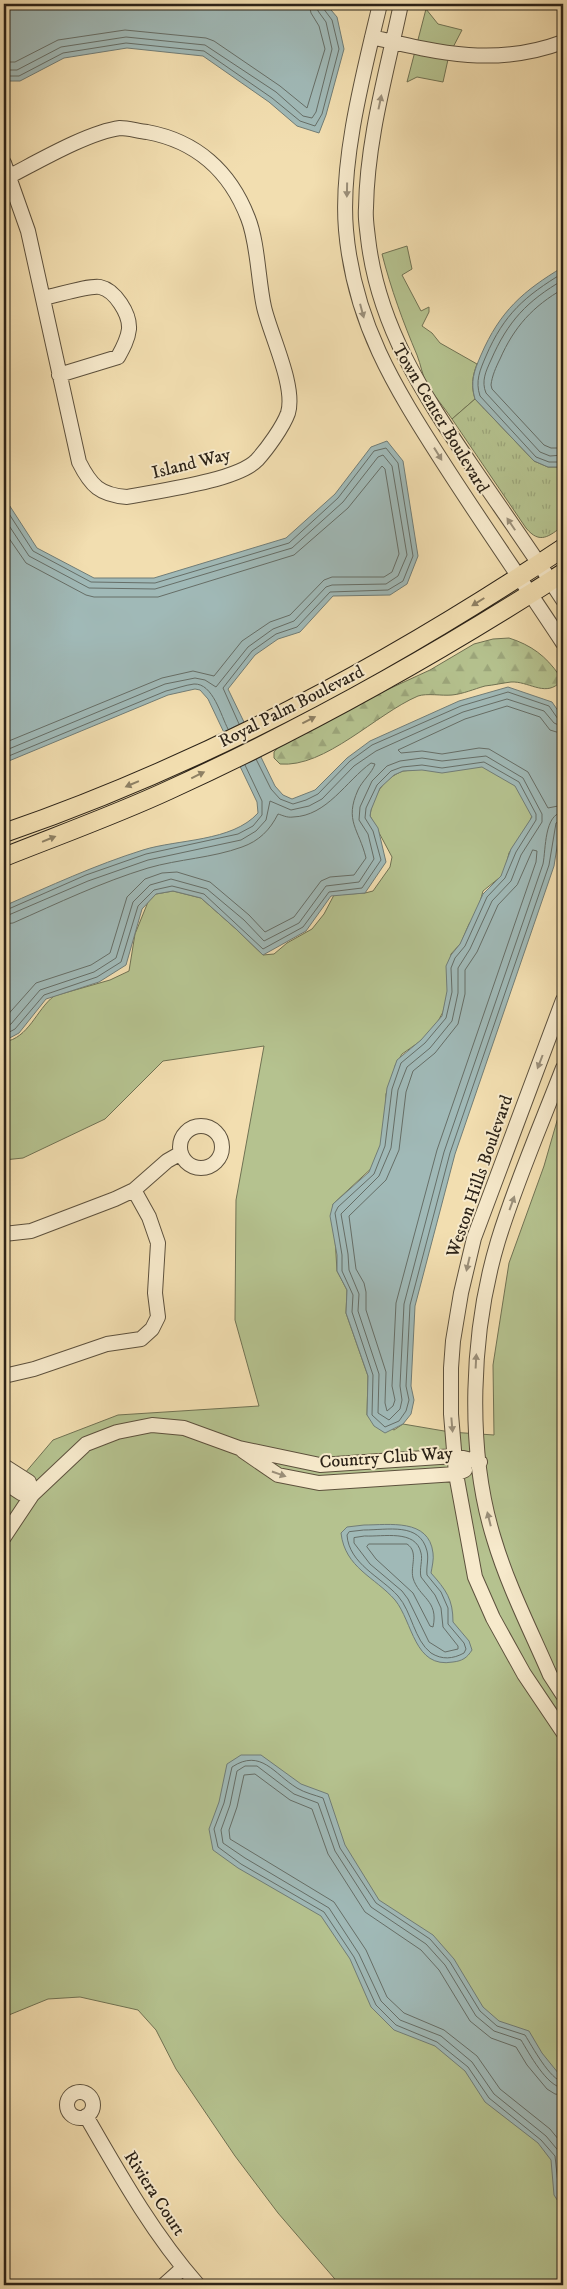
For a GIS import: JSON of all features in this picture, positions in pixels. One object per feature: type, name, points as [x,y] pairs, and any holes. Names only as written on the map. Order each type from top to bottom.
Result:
[{"type":"main road","name":"Royal Palm Boulevard","points":[[4,833],[73,808],[146,778],[316,696],[404,647],[563,548]]},
{"type":"main road","name":"Royal Palm Boulevard","points":[[4,857],[168,790],[266,742],[375,686],[457,639],[557,577]]},
{"type":"street","name":"Town Center Boulevard","points":[[380,4],[347,166],[346,228],[350,264],[364,319],[379,354],[404,400],[448,470],[520,576]]},
{"type":"street","name":"Town Center Boulevard","points":[[401,4],[370,150],[365,210],[370,257],[380,299],[389,324],[415,378],[454,440],[539,564]]},
{"type":"street","points":[[372,37],[449,54],[487,56],[520,54],[563,42]]},
{"type":"street","name":"Island Way","points":[[4,163],[28,231],[78,462],[87,478],[98,489],[111,496],[128,497],[234,474],[256,461],[274,437],[288,412],[288,387],[264,307],[249,220],[238,195],[219,168],[197,150],[156,134],[122,128],[103,133],[60,150],[10,176]]},
{"type":"street","points":[[350,264],[370,257]]},
{"type":"street","points":[[42,298],[98,286],[109,290],[120,300],[129,327],[126,342],[118,357],[59,375]]},
{"type":"street","points":[[539,564],[557,577],[563,600]]},
{"type":"street","points":[[520,576],[563,643]]},
{"type":"street","name":"Weston Hills Boulevard","points":[[563,1000],[474,1238],[453,1341],[451,1414],[456,1474],[475,1577],[489,1588],[520,1667],[563,1732]]},
{"type":"street","points":[[563,1068],[498,1241],[477,1344],[476,1372],[476,1418],[480,1462],[487,1511],[494,1540],[504,1565],[504,1582],[514,1608],[541,1654],[550,1675],[563,1695]]},
{"type":"street","points":[[4,1234],[31,1232],[134,1190],[166,1162],[181,1153]]},
{"type":"street","points":[[4,1376],[34,1369],[107,1344],[141,1339],[152,1329],[158,1316],[155,1293],[158,1243],[149,1217],[134,1190]]},
{"type":"street","name":"Country Club Way","points":[[4,1537],[32,1495],[86,1444],[117,1432],[152,1425],[184,1428],[239,1448],[320,1465],[455,1456],[480,1462]]},
{"type":"street","name":"Country Club Way","points":[[239,1448],[278,1475],[319,1483],[456,1474],[480,1462]]},
{"type":"street","points":[[4,1466],[29,1482],[32,1495],[20,1493],[4,1482]]},
{"type":"street","points":[[548,1712],[563,1703]]},
{"type":"street","name":"Riviera Court","points":[[86,2116],[129,2192],[183,2268],[198,2285]]},
{"type":"street","points":[[164,2285],[183,2268]]},
{"type":"green space","points":[[426,9],[438,24],[462,30],[449,55],[443,82],[417,77],[407,82]]},
{"type":"green space","points":[[407,246],[412,269],[402,275],[421,311],[429,307],[429,312],[422,326],[432,333],[440,343],[477,364],[473,382],[475,399],[452,419],[425,381],[389,280],[382,254]]},
{"type":"green space","points":[[475,399],[534,461],[548,467],[563,467],[563,526],[549,536],[536,536],[526,528],[452,419]]},
{"type":"green space","points":[[509,638],[531,648],[549,662],[559,675],[558,684],[547,689],[511,682],[485,686],[464,693],[418,696],[315,758],[297,763],[280,764],[274,758],[274,752],[281,744],[328,717],[430,670],[474,644],[493,639]]},
{"type":"green space","points":[[477,763],[514,780],[534,810],[530,821],[509,853],[504,874],[483,891],[477,913],[469,924],[461,943],[451,954],[449,965],[452,977],[443,1012],[437,1023],[422,1040],[402,1054],[395,1066],[386,1094],[385,1134],[376,1164],[333,1204],[337,1271],[347,1290],[346,1313],[368,1376],[367,1415],[394,1430],[403,1424],[450,1432],[494,1435],[493,1365],[509,1263],[544,1166],[563,1100],[563,2285],[340,2285],[278,2213],[235,2156],[176,2069],[156,2030],[138,2010],[80,1997],[48,1999],[4,2017],[4,1491],[8,1493],[53,1440],[118,1415],[259,1406],[235,1320],[236,1200],[264,1046],[163,1061],[105,1119],[23,1158],[4,1160],[4,1042],[20,1035],[54,996],[110,980],[129,971],[135,934],[148,902],[156,894],[173,891],[201,898],[263,955],[274,954],[287,943],[312,929],[324,914],[334,895],[373,891],[390,867],[392,857],[370,816],[376,795],[390,778],[403,771]]},
{"type":"water","points":[[4,4],[326,4],[337,17],[344,49],[326,115],[319,133],[297,126],[269,102],[203,56],[127,48],[64,58],[20,81],[4,81]]},
{"type":"water","points":[[563,267],[563,467],[548,467],[534,461],[475,399],[473,382],[475,371],[488,340],[505,314],[524,294]]},
{"type":"water","points":[[387,441],[403,461],[418,556],[407,584],[390,595],[333,596],[300,632],[278,639],[255,655],[228,689],[275,786],[283,795],[292,799],[315,790],[347,758],[370,741],[459,701],[508,687],[552,702],[563,718],[563,809],[554,866],[455,1154],[415,1306],[411,1386],[414,1400],[411,1414],[403,1424],[385,1433],[374,1426],[367,1415],[368,1376],[346,1313],[347,1290],[337,1271],[337,1255],[330,1216],[333,1204],[369,1172],[380,1145],[387,1088],[397,1060],[421,1040],[442,1016],[447,991],[446,966],[451,955],[460,944],[483,894],[501,876],[511,849],[532,817],[515,786],[482,767],[442,773],[422,770],[403,771],[394,775],[380,788],[371,810],[370,816],[378,828],[386,862],[365,893],[331,896],[306,931],[263,955],[201,898],[173,891],[156,894],[142,909],[126,965],[99,982],[46,999],[19,1033],[4,1041],[4,906],[73,876],[143,850],[219,835],[247,822],[258,813],[257,802],[208,699],[200,690],[195,689],[168,695],[4,763],[4,497],[37,548],[94,578],[154,578],[286,538],[335,494],[371,447]]},
{"type":"water","points":[[364,1525],[406,1526],[424,1534],[430,1542],[433,1553],[431,1573],[448,1595],[452,1607],[453,1622],[469,1641],[472,1650],[462,1660],[440,1662],[430,1658],[422,1651],[395,1600],[362,1571],[348,1555],[341,1533],[347,1527]]},
{"type":"water","points":[[241,1755],[261,1755],[301,1784],[328,1794],[345,1845],[379,1900],[433,1935],[454,1959],[483,2007],[499,2021],[529,2031],[542,2053],[563,2079],[563,2209],[554,2195],[551,2160],[538,2143],[485,2102],[465,2071],[435,2046],[394,2030],[371,2007],[350,1959],[321,1916],[238,1868],[213,1850],[209,1829],[219,1802],[227,1764]]}]
